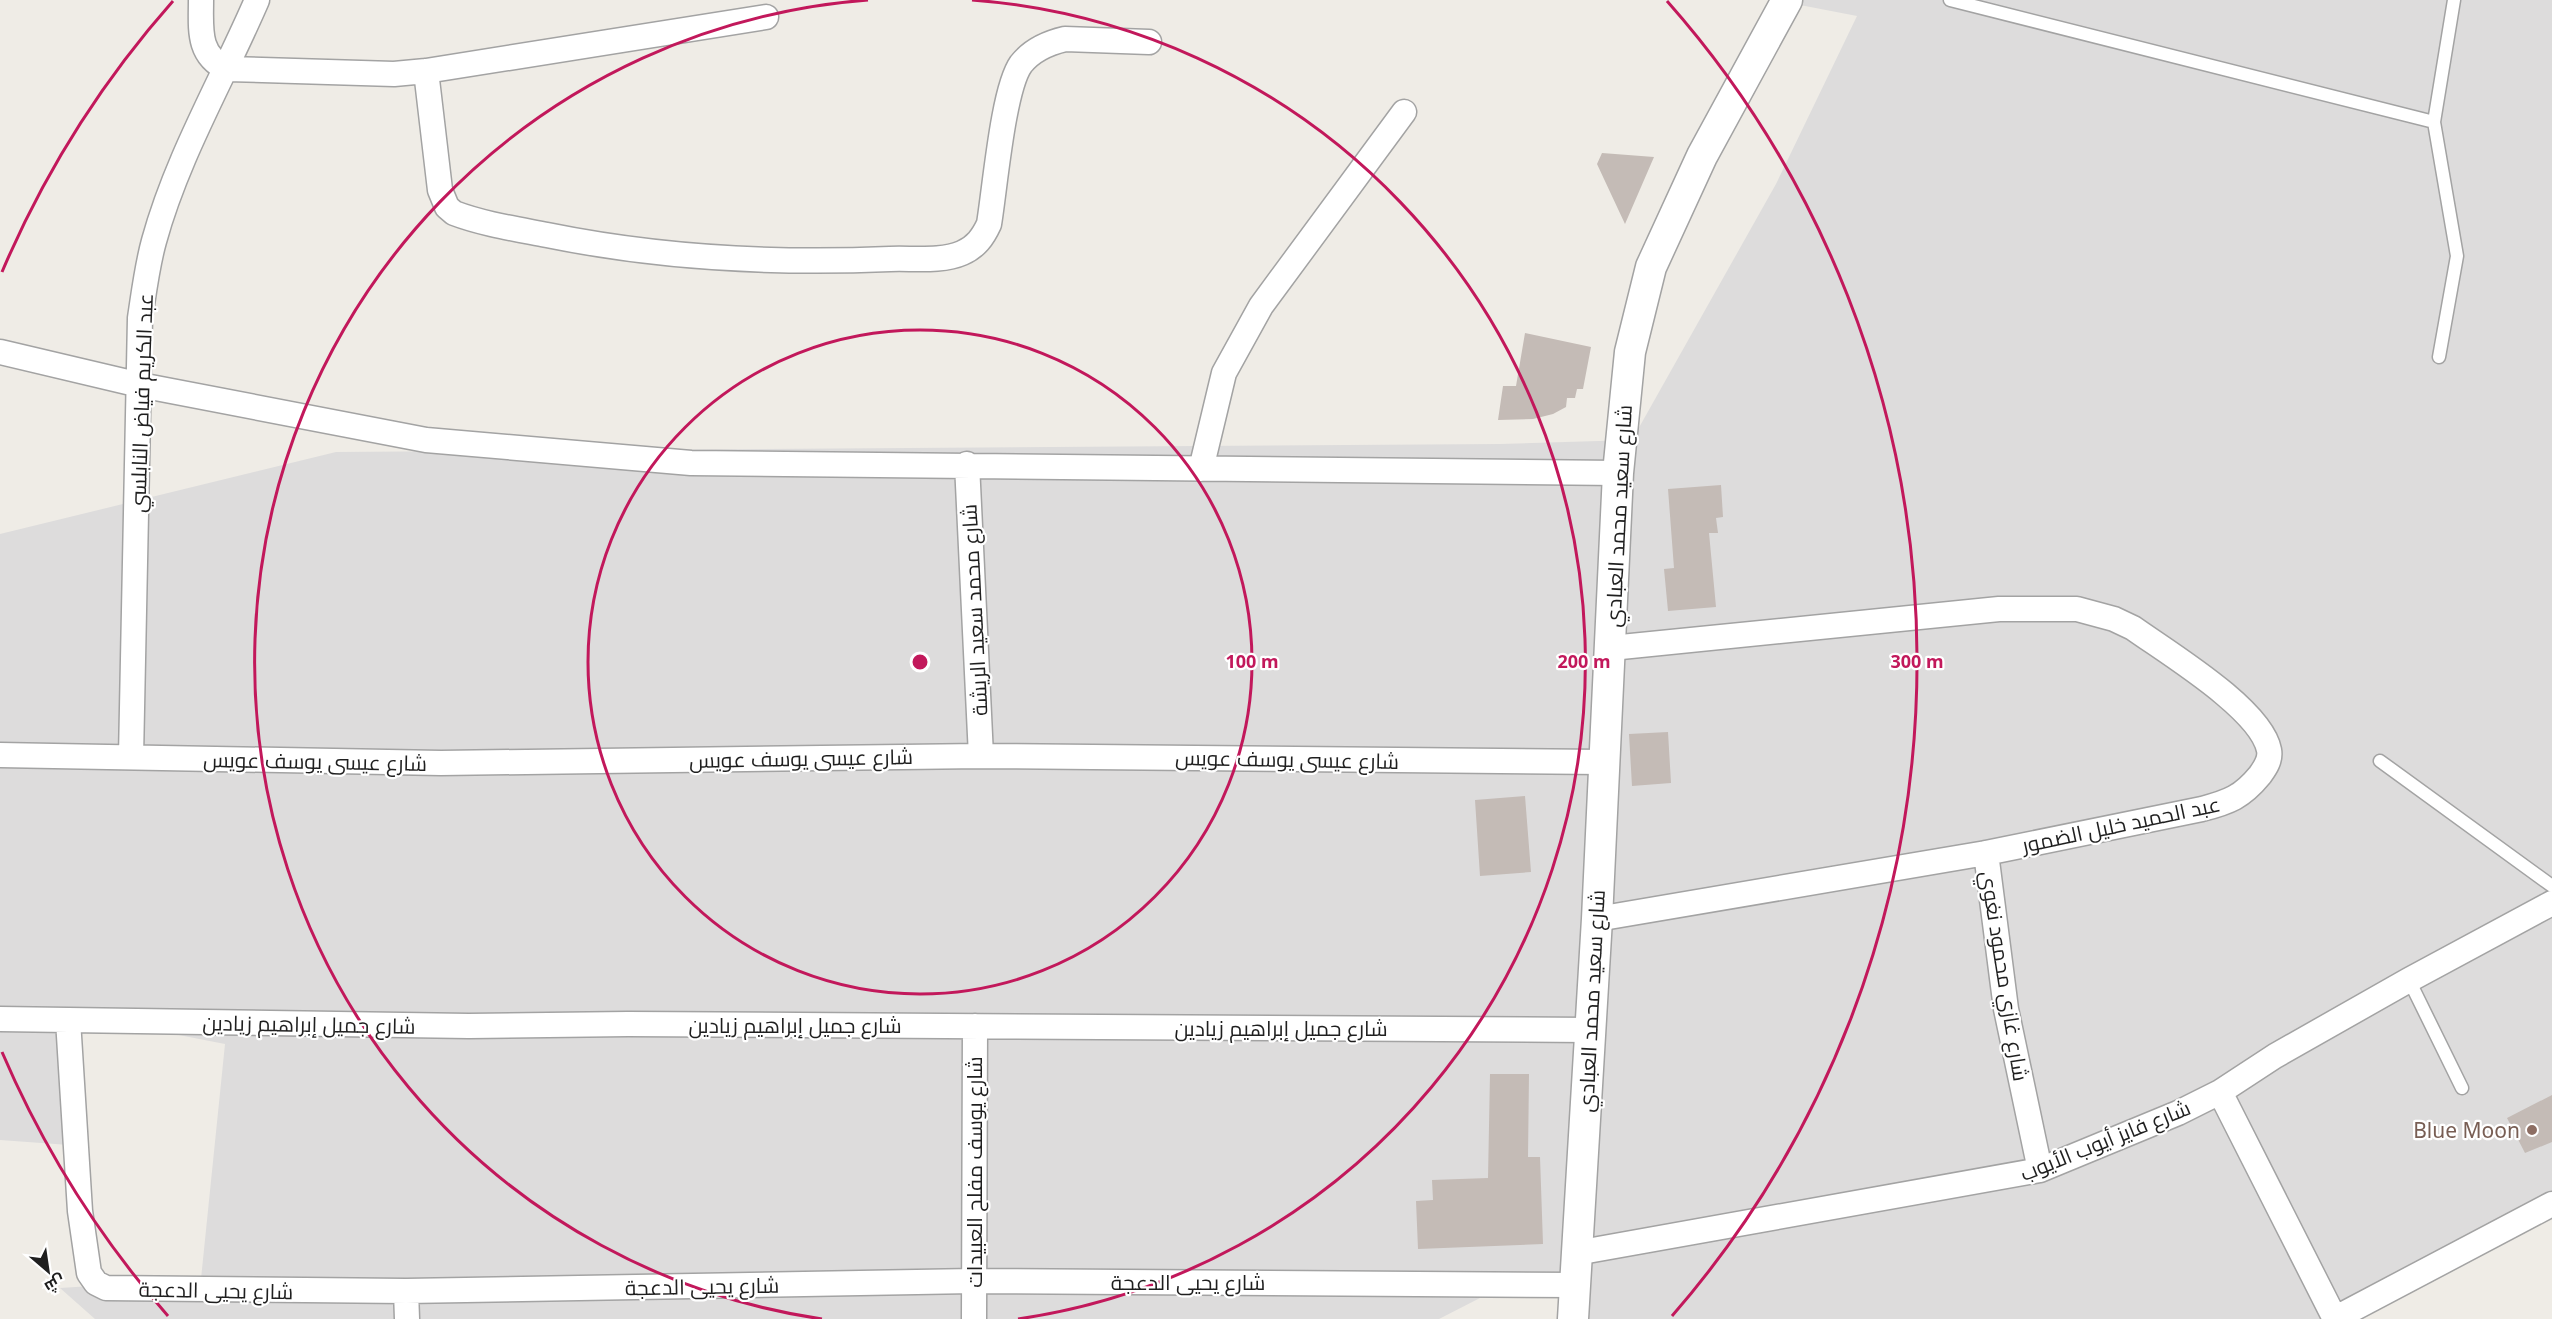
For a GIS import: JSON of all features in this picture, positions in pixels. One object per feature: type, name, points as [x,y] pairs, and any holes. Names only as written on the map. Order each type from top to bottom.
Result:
[{"type":"street","points":[[201,0],[202,45],[213,60],[227,69],[393,74],[426,71],[766,17]]},
{"type":"street","name":"عبد الكريم فياض النابلسي","points":[[131,757],[140,318],[154,241],[181,165],[257,0]]},
{"type":"street","name":"شارع سعيد محمد العبادي","points":[[1573,1319],[1597,919],[1618,473],[1630,352],[1651,267],[1702,156],[1787,0]]},
{"type":"street","points":[[426,71],[440,190],[447,207],[454,213],[571,240],[681,255],[804,261],[883,259],[954,256],[964,253],[980,240],[989,224],[1011,87],[1021,64],[1030,54],[1052,42],[1065,39],[1149,42]]},
{"type":"street","points":[[1201,469],[1224,373],[1261,306],[1404,112]]},
{"type":"street","points":[[0,352],[140,385],[426,440],[691,463],[1618,473]]},
{"type":"street","name":"شارع محمد سعيد الريشة","points":[[967,465],[981,756]]},
{"type":"street","name":"عبد الحميد خليل الضمور","points":[[1597,919],[1986,853],[2224,803],[2245,792],[2269,761],[2270,751],[2256,724],[2238,705],[2219,691],[2133,628],[2114,618],[2077,609],[1999,609],[1611,648]]},
{"type":"street","name":"شارع عيسى يوسف عويس","points":[[0,755],[441,763],[981,756],[1603,762]]},
{"type":"street","name":"شارع غازي محمود نغوي","points":[[1986,853],[2006,1009],[2040,1170]]},
{"type":"street","name":"شارع فايز أيوب الأيوب","points":[[1576,1253],[2040,1170],[2178,1113],[2220,1092],[2275,1056],[2552,903]]},
{"type":"street","name":"شارع جميل إبراهيم زيادين","points":[[0,1019],[433,1026],[628,1024],[1589,1030]]},
{"type":"street","name":"شارع يحيى الدعجة","points":[[68,1020],[80,1211],[89,1273],[96,1283],[106,1288],[406,1291],[973,1281],[1575,1285]]},
{"type":"street","name":"شارع يوسف مفلح العبيدات","points":[[974,1319],[975,1026]]},
{"type":"street","points":[[2220,1092],[2335,1319],[2552,1204]]},
{"type":"street","points":[[406,1291],[407,1319]]},
{"type":"lane","points":[[1950,0],[2434,122]]},
{"type":"lane","points":[[2439,357],[2457,256],[2434,122],[2454,0]]},
{"type":"lane","points":[[2380,761],[2552,886]]},
{"type":"lane","points":[[2409,980],[2462,1088]]},
{"type":"shaded area","points":[[1774,0],[2552,0],[2552,1212],[2343,1319],[1572,1319],[1570,1273],[1519,1278],[1439,1319],[95,1319],[60,1288],[201,1279],[225,1044],[66,1013],[69,1145],[0,1140],[0,534],[336,452],[1500,444],[1632,440],[1776,184],[1857,16]]},
{"type":"building","points":[[1602,153],[1654,157],[1625,224],[1597,164]]},
{"type":"building","points":[[1525,333],[1591,347],[1583,389],[1577,389],[1575,398],[1567,398],[1566,407],[1553,414],[1533,419],[1498,420],[1503,386],[1516,386]]},
{"type":"building","points":[[1721,485],[1723,517],[1716,518],[1718,533],[1709,533],[1716,607],[1668,611],[1664,569],[1674,568],[1668,489]]},
{"type":"building","points":[[1668,732],[1671,783],[1632,786],[1629,734]]},
{"type":"building","points":[[1525,796],[1531,872],[1480,876],[1475,800]]},
{"type":"building","points":[[1490,1074],[1529,1074],[1528,1157],[1540,1157],[1543,1244],[1418,1249],[1416,1201],[1433,1200],[1432,1180],[1488,1178]]},
{"type":"building","name":"Blue Moon","points":[[2552,1095],[2552,1142],[2525,1153],[2507,1118]]},
{"type":"place","name":"Blue Moon","points":[[2532,1130]]}]
